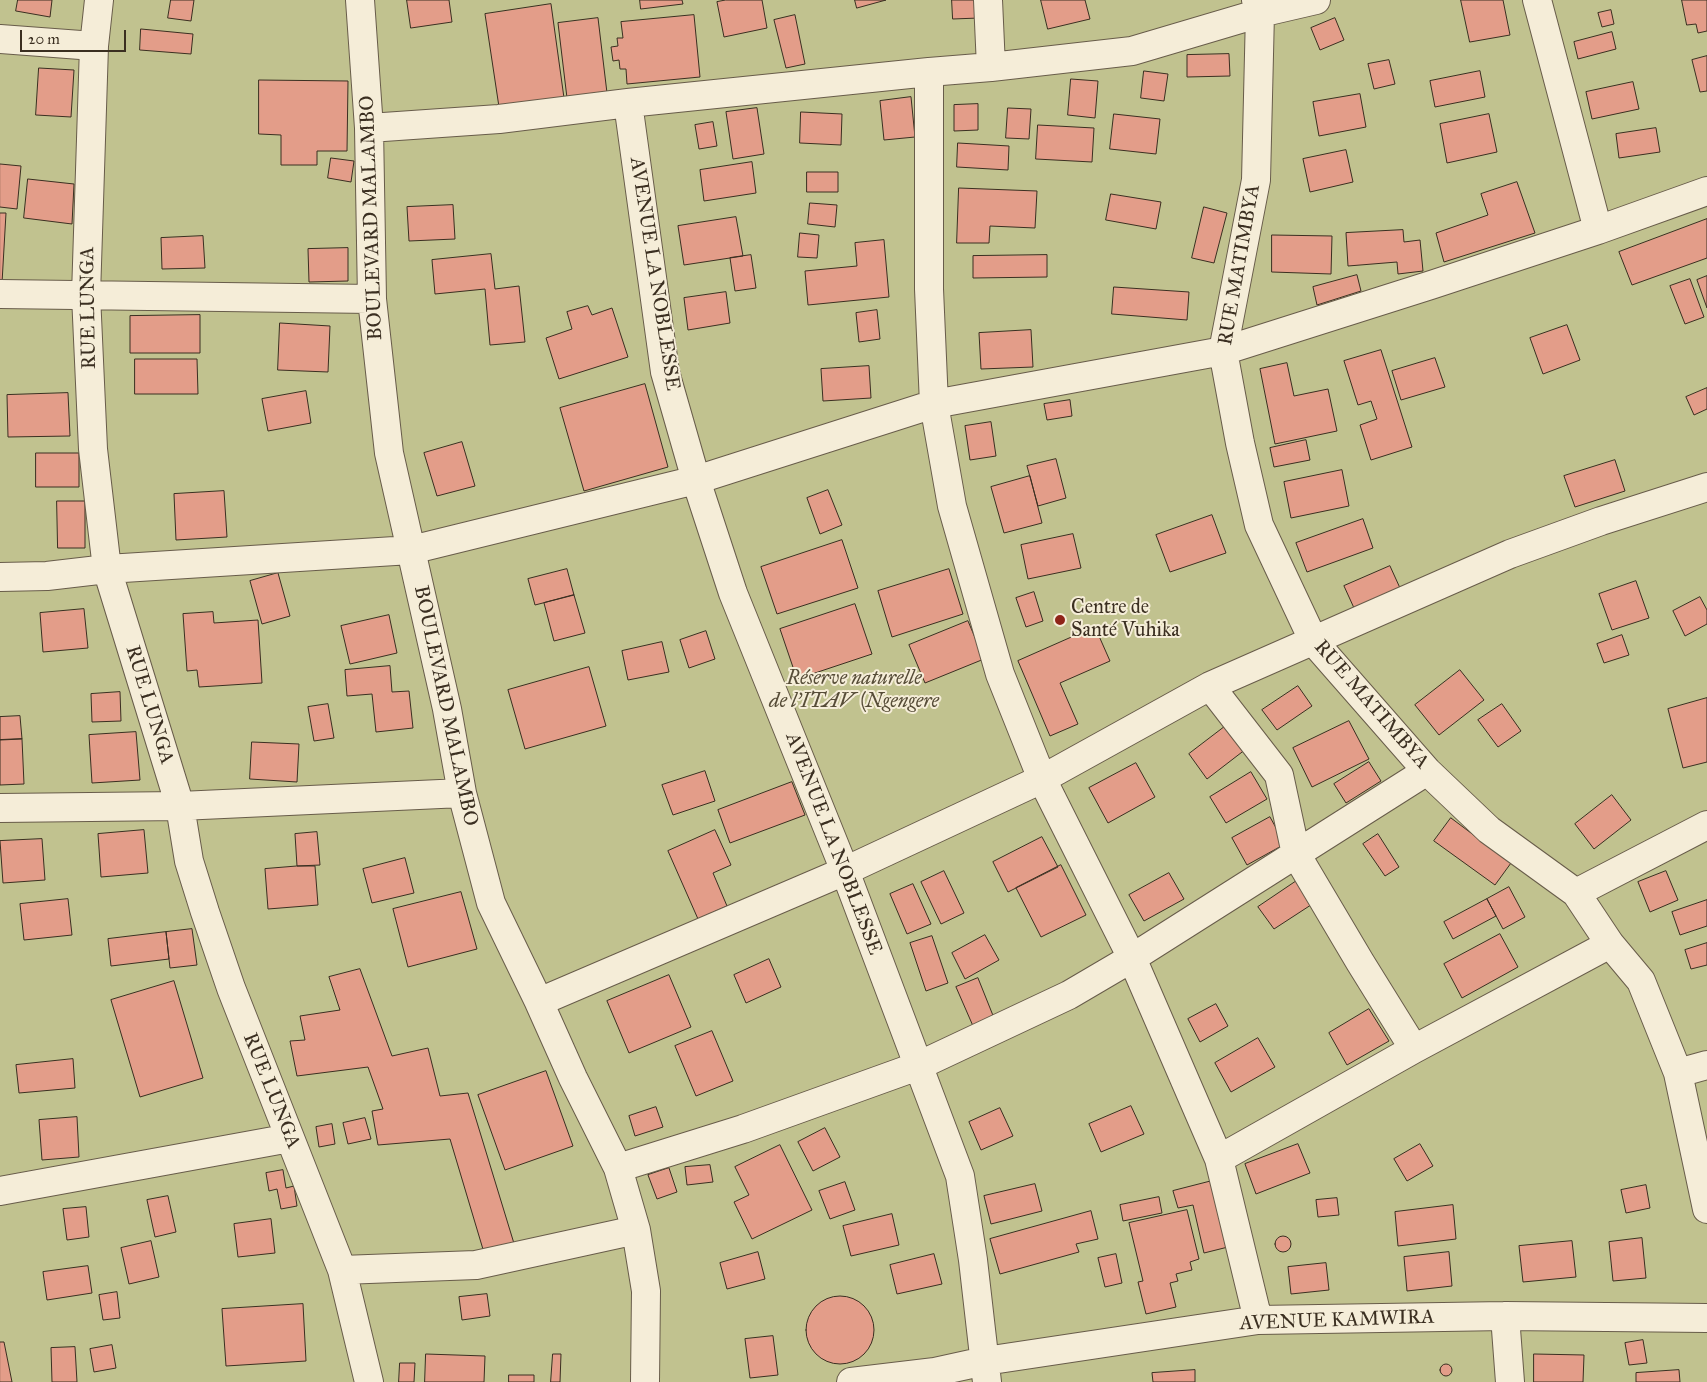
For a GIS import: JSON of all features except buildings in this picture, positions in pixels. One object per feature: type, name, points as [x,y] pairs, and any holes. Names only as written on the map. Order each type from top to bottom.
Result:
[{"type":"street","name":"RUE LUNGA","points":[[99,0],[94,46],[86,295],[93,449],[107,569],[180,806],[189,861],[205,912],[230,988],[342,1270],[369,1382]]},
{"type":"street","name":"BOULEVARD MALAMBO","points":[[360,0],[369,128],[372,299],[389,453],[447,709],[462,793],[492,903],[539,1002],[572,1078],[618,1168],[636,1230],[646,1291],[645,1382]]},
{"type":"street","points":[[988,0],[990,67]]},
{"type":"street","points":[[369,128],[499,119],[628,103],[1132,51],[1258,7],[1316,0]]},
{"type":"street","points":[[1537,0],[1598,230]]},
{"type":"street","name":"RUE MATIMBYA","points":[[1258,7],[1256,180],[1223,351],[1240,443],[1259,525],[1314,642],[1426,771],[1489,830],[1576,894],[1610,944],[1641,981],[1678,1073],[1707,1209]]},
{"type":"street","points":[[0,38],[94,46]]},
{"type":"street","points":[[929,72],[929,289],[934,404],[952,506],[1000,674],[1042,779],[1132,958],[1219,1159],[1258,1320]]},
{"type":"street","name":"AVENUE LA NOBLESSE","points":[[628,103],[665,372],[696,480],[733,593],[845,872],[960,1176],[973,1260],[986,1371]]},
{"type":"street","points":[[0,577],[47,576],[107,569],[412,550],[696,480],[934,404],[1223,351],[1598,230],[1707,191]]},
{"type":"street","points":[[0,294],[372,299]]},
{"type":"street","points":[[539,1002],[845,872],[1042,779],[1210,686],[1314,642],[1510,554],[1601,521],[1707,487]]},
{"type":"street","points":[[1210,686],[1279,775],[1296,854],[1414,1049]]},
{"type":"street","points":[[618,1168],[743,1129],[918,1066],[1069,996],[1426,771]]},
{"type":"street","points":[[0,808],[180,806],[462,793]]},
{"type":"street","points":[[1576,894],[1707,825]]},
{"type":"street","points":[[1219,1159],[1414,1049],[1610,944]]},
{"type":"street","points":[[1678,1073],[1707,1065]]},
{"type":"street","points":[[0,1191],[290,1138]]},
{"type":"street","points":[[342,1270],[476,1264],[636,1230]]},
{"type":"street","points":[[1505,1316],[1510,1382]]},
{"type":"street","name":"AVENUE KAMWIRA","points":[[851,1382],[935,1372],[986,1371],[1258,1320],[1505,1316],[1707,1318]]},
{"type":"green space","name":"Réserve naturelle de l'ITAV (Ngengere","points":[[0,0],[1707,0],[1707,1382],[0,1382]]},
{"type":"place","name":"Centre de Santé Vuhika","points":[[1060,620]]}]
